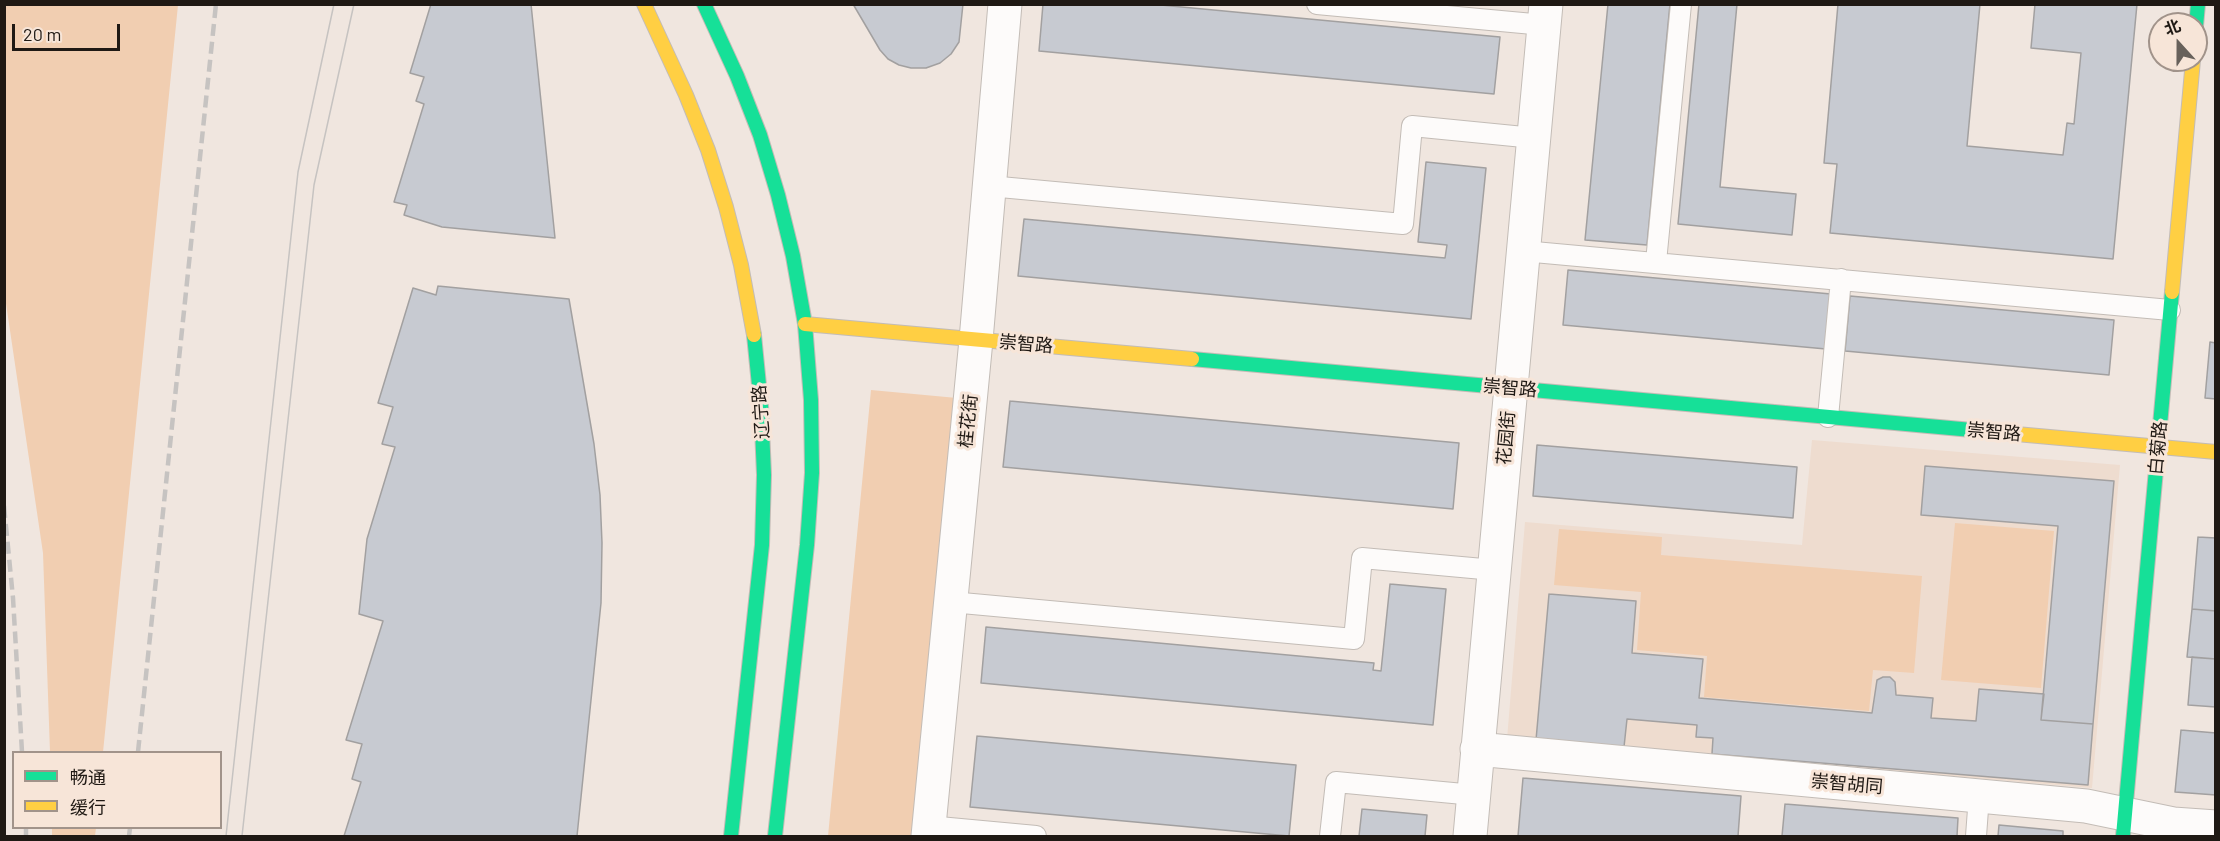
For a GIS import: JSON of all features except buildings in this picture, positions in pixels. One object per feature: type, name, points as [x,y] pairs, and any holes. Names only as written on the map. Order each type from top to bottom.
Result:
[{"type":"street","name":"辽宁路","points":[[644,4],[686,95],[708,150],[741,265],[754,335],[761,405],[764,475],[762,545],[731,837]]},
{"type":"street","points":[[704,4],[737,76],[760,135],[793,255],[805,324],[811,400],[812,473],[807,545],[775,837]]},
{"type":"street","name":"桂花街","points":[[928,832],[976,340],[1005,4]]},
{"type":"street","name":"花园街","points":[[1470,837],[1545,15]]},
{"type":"street","name":"白菊路","points":[[2124,825],[2192,72]]},
{"type":"street","name":"崇智路","points":[[805,324],[2216,453]]},
{"type":"street","name":"崇智胡同","points":[[1477,749],[2086,806],[2124,825],[2173,824],[2216,827]]},
{"type":"lane","points":[[1656,262],[1681,4]]},
{"type":"lane","points":[[1324,5],[1545,15]]},
{"type":"lane","points":[[989,186],[1402,224],[1412,126],[1534,138]]},
{"type":"lane","points":[[1523,251],[2170,310]]},
{"type":"lane","points":[[1828,417],[1840,279]]},
{"type":"lane","points":[[951,602],[1354,639],[1362,558],[1494,570]]},
{"type":"lane","points":[[1330,837],[1336,782],[1474,795]]},
{"type":"lane","points":[[1976,837],[1979,796]]},
{"type":"lane","points":[[928,832],[1036,837]]},
{"type":"shaded area","points":[[4,5],[178,5],[103,751],[50,751],[43,553],[4,290]]},
{"type":"shaded area","points":[[871,390],[957,398],[915,836],[828,836]]},
{"type":"shaded area","points":[[1812,440],[2120,465],[2092,788],[1507,739],[1525,522],[1802,545]]},
{"type":"shaded area","points":[[1955,523],[2054,531],[2041,688],[1941,680]]},
{"type":"shaded area","points":[[1559,529],[1662,537],[1661,555],[1922,576],[1914,673],[1873,670],[1869,711],[1704,697],[1707,656],[1637,650],[1641,592],[1554,585]]},
{"type":"shaded area","points":[[52,829],[96,829],[95,836],[52,836]]},
{"type":"tram line","points":[[226,836],[298,172],[334,4]]},
{"type":"tram line","points":[[242,836],[314,185],[354,4]]},
{"type":"railway","points":[[138,751],[216,4]]},
{"type":"railway","points":[[4,506],[13,598],[22,751]]},
{"type":"railway","points":[[26,829],[26,836]]},
{"type":"railway","points":[[129,836],[130,829]]},
{"type":"traffic: fast","points":[[704,4],[737,76],[760,135],[793,256],[805,324],[811,400],[812,473],[807,545],[775,836]]},
{"type":"traffic: fast","points":[[2197,12],[2198,4]]},
{"type":"traffic: fast","points":[[2123,836],[2172,292]]},
{"type":"traffic: fast","points":[[731,836],[762,545],[764,475],[761,405],[754,335]]},
{"type":"traffic: fast","points":[[1192,359],[1994,432]]},
{"type":"traffic: slow","points":[[644,4],[686,95],[708,150],[741,265],[754,335]]},
{"type":"traffic: slow","points":[[2172,292],[2192,72]]},
{"type":"traffic: slow","points":[[805,324],[1192,359]]},
{"type":"traffic: slow","points":[[1994,432],[2216,452]]}]
